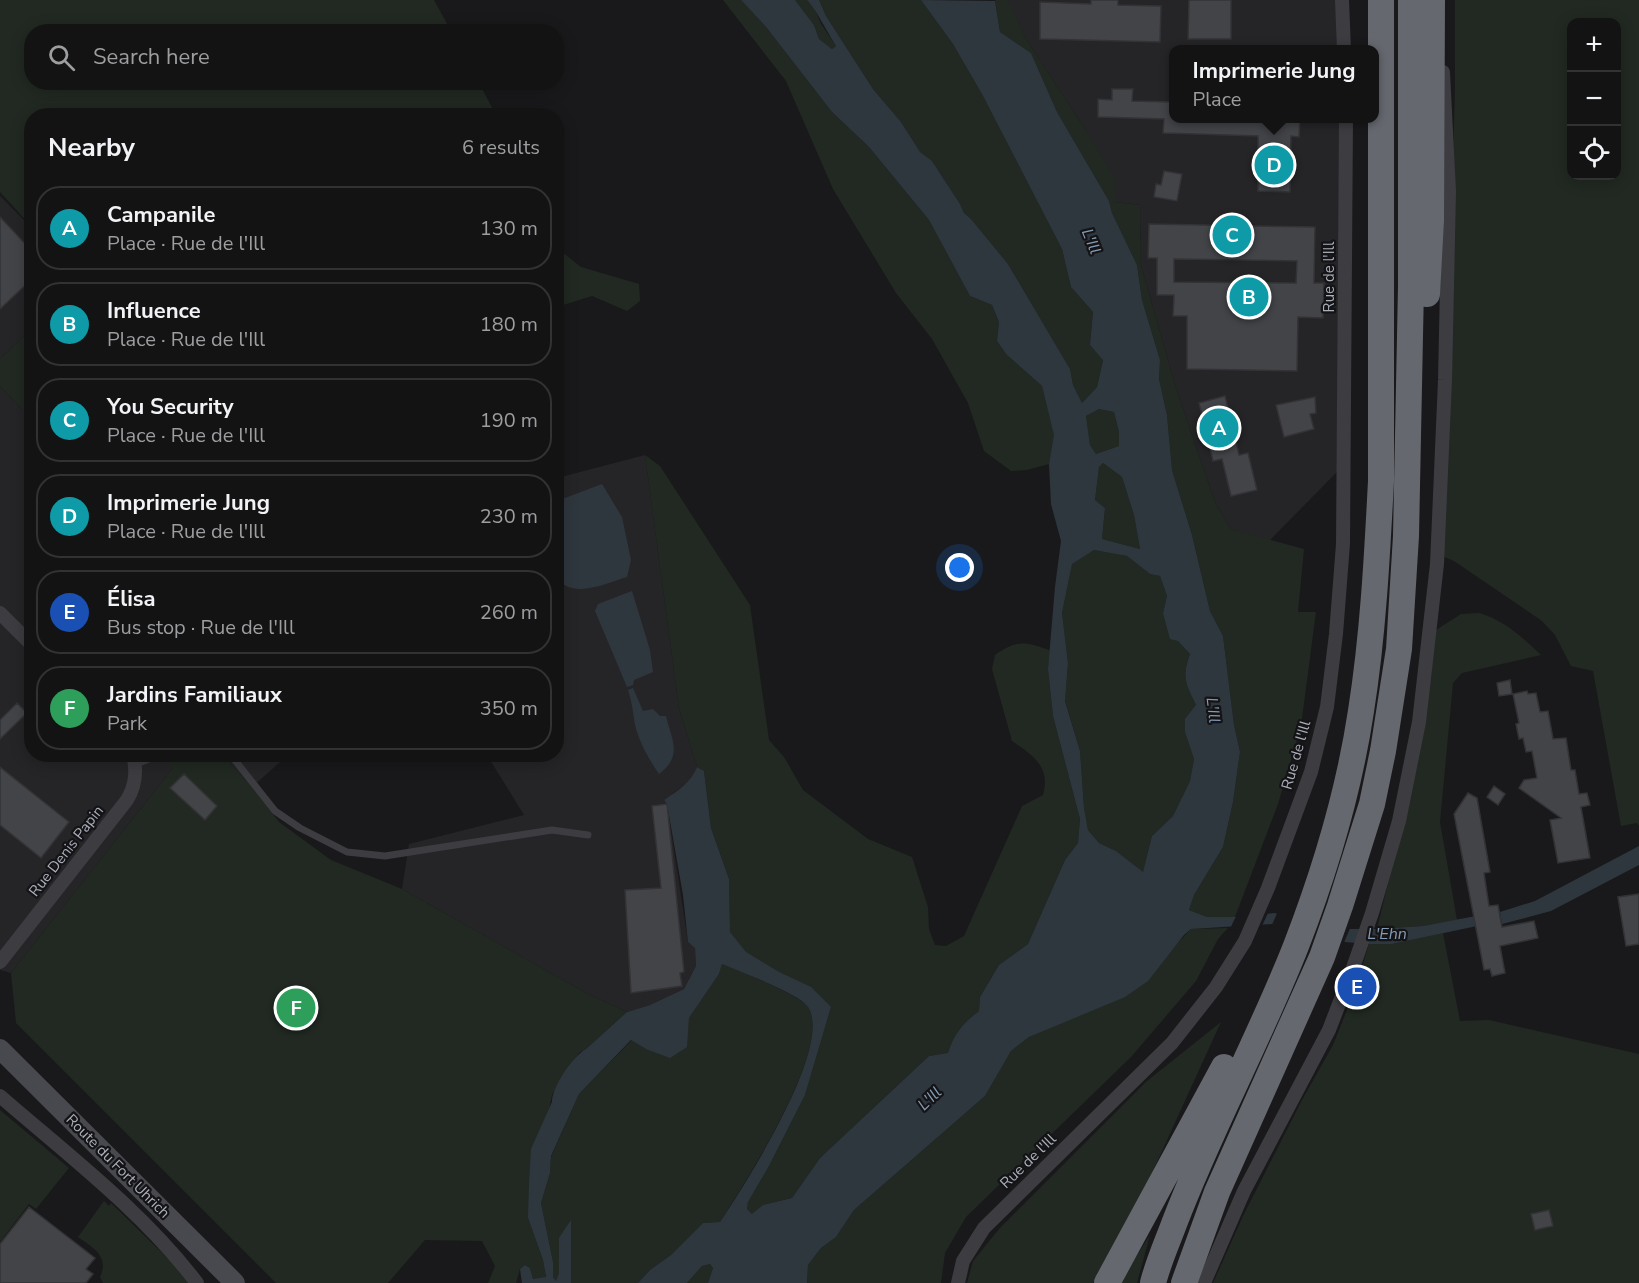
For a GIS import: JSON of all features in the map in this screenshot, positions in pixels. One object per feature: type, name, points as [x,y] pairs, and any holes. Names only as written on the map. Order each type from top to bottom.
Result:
[{"type":"highway","points":[[1363,0],[1366,45]]},
{"type":"highway","points":[[1153,1283],[1189,1186],[1295,947],[1342,802],[1361,712],[1370,645],[1381,481],[1381,0]]},
{"type":"highway","points":[[1184,1283],[1217,1192],[1322,957],[1372,804],[1393,695],[1403,597],[1410,386],[1423,367],[1430,243],[1425,2]]},
{"type":"highway","points":[[1368,123],[1369,191],[1381,225]]},
{"type":"highway","points":[[1107,1283],[1231,1054],[1258,1031]]},
{"type":"main road","name":"Route du Fort Uhrich","points":[[0,1049],[235,1283]]},
{"type":"street","points":[[1342,0],[1344,45]]},
{"type":"street","points":[[1204,1283],[1244,1191],[1329,1030],[1354,965],[1399,822],[1419,722],[1437,564],[1445,380],[1448,155],[1441,43],[1425,2]]},
{"type":"street","name":"Rue de l'Ill","points":[[958,1283],[963,1261],[984,1228],[1172,1043],[1216,987],[1245,941],[1268,888],[1311,772],[1327,707],[1343,544],[1346,123]]},
{"type":"street","points":[[0,613],[24,637]]},
{"type":"street","name":"Rue Denis Papin","points":[[0,961],[127,800],[134,784],[135,762]]},
{"type":"street","points":[[0,1096],[121,1201],[182,1264],[196,1283]]},
{"type":"lane","points":[[236,762],[275,811],[300,828],[347,852],[385,856],[552,830],[588,835]]},
{"type":"shaded area","points":[[0,0],[434,0],[447,24],[24,24],[24,90],[483,90],[492,108],[24,108],[24,218],[0,192]]},
{"type":"shaded area","points":[[723,0],[741,0],[766,27],[832,112],[869,147],[929,220],[970,296],[992,305],[999,322],[997,341],[1006,354],[1042,386],[1055,436],[1049,464],[1027,470],[1011,471],[984,451],[968,403],[932,339],[896,293],[833,189],[786,81]]},
{"type":"shaded area","points":[[795,0],[807,0],[812,3],[821,24],[836,46],[832,49],[819,39],[814,25]]},
{"type":"shaded area","points":[[819,0],[921,0],[953,44],[983,96],[1062,249],[1071,287],[1093,312],[1090,345],[1103,359],[1097,387],[1082,403],[1073,385],[1070,369],[1008,264],[964,213],[932,161],[920,153],[901,122],[873,89],[826,16]]},
{"type":"shaded area","points":[[995,0],[1007,0],[1010,4],[1026,39],[1114,177],[1116,202],[1140,205],[1141,265],[1175,385],[1216,505],[1231,529],[1304,549],[1298,612],[1316,612],[1301,726],[1278,804],[1235,917],[1207,917],[1189,910],[1194,895],[1223,847],[1233,802],[1240,752],[1234,725],[1223,636],[1210,611],[1192,535],[1172,470],[1167,415],[1159,379],[1160,360],[1142,300],[1137,265],[1112,213],[1109,201],[1057,112],[1031,53],[1000,32]]},
{"type":"shaded area","points":[[1007,0],[1338,0],[1342,45],[1169,45],[1169,123],[1344,123],[1338,471],[1269,541],[1231,529],[1216,505],[1175,385],[1141,265],[1140,205],[1116,202],[1085,129],[1026,39]]},
{"type":"shaded area","points":[[1455,0],[1639,0],[1639,826],[1637,823],[1621,826],[1593,671],[1571,666],[1555,635],[1542,621],[1454,561],[1442,556],[1455,88]]},
{"type":"shaded area","points":[[0,196],[24,220],[24,336],[0,359]]},
{"type":"shaded area","points":[[564,254],[581,267],[639,284],[640,301],[627,311],[592,296],[564,305]]},
{"type":"shaded area","points":[[24,336],[24,412],[0,386],[0,359]]},
{"type":"shaded area","points":[[0,386],[24,412],[24,762],[172,762],[172,769],[11,973],[0,970]]},
{"type":"shaded area","points":[[1099,409],[1114,412],[1119,432],[1119,446],[1096,454],[1090,445],[1086,416]]},
{"type":"shaded area","points":[[645,455],[679,708],[697,767],[687,783],[664,800],[667,804],[688,942],[695,947],[696,966],[684,989],[650,1005],[627,1012],[586,993],[402,889],[409,844],[524,815],[491,762],[564,762],[564,476]]},
{"type":"shaded area","points":[[645,455],[660,466],[750,605],[769,740],[784,757],[803,790],[868,839],[912,857],[928,907],[929,929],[935,945],[946,946],[964,936],[1022,806],[1043,795],[1045,785],[1042,769],[1027,751],[1012,741],[992,669],[995,655],[1010,646],[1027,644],[1050,650],[1048,669],[1053,716],[1080,819],[1078,843],[1065,860],[1028,944],[999,965],[980,997],[979,1011],[960,1030],[948,1053],[929,1056],[820,1158],[792,1198],[763,1205],[753,1215],[747,1209],[748,1202],[805,1095],[831,1007],[746,953],[730,932],[729,879],[711,828],[704,771],[697,767],[679,708]]},
{"type":"shaded area","points":[[1103,463],[1122,477],[1134,515],[1140,549],[1102,539],[1105,508],[1095,500],[1099,467]]},
{"type":"shaded area","points":[[1094,550],[1127,556],[1150,574],[1160,576],[1167,596],[1163,613],[1178,641],[1190,654],[1185,674],[1189,691],[1196,705],[1185,732],[1194,759],[1190,781],[1173,816],[1152,836],[1143,873],[1116,851],[1099,843],[1088,830],[1080,751],[1065,700],[1068,663],[1062,613],[1072,563]]},
{"type":"shaded area","points":[[1479,613],[1505,625],[1541,655],[1462,673],[1453,683],[1440,822],[1457,920],[1423,926],[1377,929],[1413,779],[1436,630],[1461,614]]},
{"type":"shaded area","points":[[172,762],[229,762],[279,822],[331,860],[402,889],[586,993],[627,1012],[579,1053],[552,1095],[528,1218],[543,1260],[546,1278],[533,1279],[530,1268],[525,1265],[520,1269],[516,1283],[488,1283],[495,1266],[482,1241],[425,1240],[388,1283],[276,1283],[16,1023],[11,973],[172,769]]},
{"type":"shaded area","points":[[229,762],[280,762],[252,787]]},
{"type":"shaded area","points":[[1228,928],[1218,939],[1196,981],[1131,1057],[966,1217],[945,1253],[941,1283],[807,1283],[808,1265],[821,1248],[836,1237],[854,1210],[985,1096],[1011,1051],[1029,1037],[1064,1021],[1171,950],[1191,929]]},
{"type":"shaded area","points":[[1443,933],[1460,1021],[1489,1020],[1639,1054],[1639,1283],[1213,1283],[1243,1216],[1302,1100],[1333,1045],[1355,990],[1369,944],[1392,944]]},
{"type":"shaded area","points":[[722,963],[782,990],[808,1007],[813,1026],[808,1052],[798,1083],[782,1116],[720,1222],[703,1223],[671,1255],[650,1270],[638,1283],[571,1283],[570,1221],[556,1282],[553,1277],[553,1262],[541,1203],[550,1173],[551,1157],[579,1094],[632,1040],[646,1049],[686,1047],[689,1018],[719,974]]},
{"type":"shaded area","points":[[1221,1022],[1120,1243],[1093,1283],[967,1283],[973,1261],[999,1229],[1147,1081]]},
{"type":"shaded area","points":[[0,1110],[69,1168],[36,1209],[29,1204],[0,1242]]},
{"type":"shaded area","points":[[104,1201],[109,1206],[111,1203],[193,1283],[103,1283],[100,1277],[103,1270],[101,1258],[94,1249],[78,1237]]},
{"type":"shaded area","points":[[1150,1235],[1137,1283],[1119,1283]]},
{"type":"shaded area","points":[[710,1264],[713,1268],[708,1283],[687,1283],[702,1266]]},
{"type":"water","points":[[741,0],[795,0],[814,25],[819,39],[832,49],[836,46],[807,0],[819,0],[826,16],[873,89],[901,122],[920,152],[932,161],[964,213],[1008,264],[1070,369],[1073,385],[1082,403],[1097,387],[1103,360],[1090,345],[1093,312],[1071,287],[1062,249],[983,96],[953,44],[921,0],[995,1],[1000,32],[1031,53],[1057,112],[1109,201],[1112,213],[1137,265],[1142,300],[1160,360],[1159,379],[1167,415],[1172,470],[1192,535],[1210,611],[1223,636],[1234,725],[1240,752],[1233,802],[1223,847],[1194,895],[1189,910],[1207,917],[1274,913],[1350,929],[1423,926],[1476,916],[1477,926],[1392,944],[1345,942],[1272,924],[1191,929],[1148,981],[1125,997],[1029,1037],[1011,1051],[985,1096],[854,1210],[836,1237],[821,1248],[808,1265],[807,1283],[708,1283],[713,1268],[710,1264],[702,1266],[687,1283],[638,1283],[650,1270],[671,1255],[703,1223],[720,1222],[748,1179],[783,1116],[809,1052],[813,1026],[808,1007],[782,990],[722,964],[719,974],[689,1018],[687,1047],[670,1058],[646,1049],[631,1040],[579,1094],[551,1156],[550,1173],[541,1203],[553,1262],[553,1277],[556,1281],[559,1273],[559,1238],[571,1220],[571,1283],[522,1283],[520,1269],[525,1265],[530,1268],[533,1279],[546,1277],[543,1260],[528,1218],[531,1149],[559,1080],[575,1058],[627,1012],[650,1005],[684,989],[696,966],[695,948],[688,942],[683,895],[667,804],[664,800],[688,782],[697,767],[704,771],[711,828],[729,879],[730,932],[746,952],[779,972],[811,987],[831,1007],[805,1095],[748,1202],[747,1209],[752,1214],[763,1205],[792,1198],[820,1158],[929,1056],[948,1053],[960,1029],[979,1011],[980,997],[999,965],[1028,944],[1065,860],[1078,843],[1080,819],[1053,716],[1048,669],[1061,541],[1051,504],[1049,464],[1054,435],[1042,386],[1006,354],[997,341],[999,322],[992,305],[970,296],[929,220],[869,147],[832,112],[766,27]],"holes":[[[1099,409],[1114,412],[1119,432],[1119,446],[1096,454],[1090,445],[1086,416]],[[1103,463],[1122,477],[1134,515],[1140,549],[1102,539],[1105,508],[1095,500],[1099,467]],[[1094,550],[1127,556],[1150,574],[1160,576],[1167,596],[1163,613],[1170,639],[1178,641],[1190,654],[1185,674],[1189,691],[1196,705],[1185,719],[1185,732],[1194,759],[1190,781],[1173,816],[1152,836],[1143,872],[1116,851],[1099,843],[1088,830],[1080,751],[1065,701],[1068,663],[1062,613],[1072,564]]]},
{"type":"water","points":[[602,484],[622,517],[631,560],[627,577],[590,588],[572,588],[564,585],[564,498]]},
{"type":"water","points":[[632,591],[650,650],[653,672],[634,680],[633,685],[627,687],[595,611],[598,604]]},
{"type":"water","points":[[633,688],[643,711],[653,709],[660,716],[666,716],[674,748],[671,761],[659,774],[646,754],[637,732],[628,690]]},
{"type":"water","points":[[1639,846],[1639,865],[1551,911],[1502,924],[1500,912],[1535,901]]},
{"type":"pier","points":[[1269,911],[1261,928],[1229,931],[1237,914]]},
{"type":"pier","points":[[1278,911],[1351,926],[1343,945],[1271,927]]},
{"type":"building","points":[[1091,0],[1118,0],[1118,5],[1161,6],[1160,42],[1040,39],[1040,2],[1091,4]]},
{"type":"building","points":[[1189,0],[1231,0],[1231,39],[1188,39]]},
{"type":"building","points":[[1112,89],[1133,89],[1132,101],[1169,102],[1169,123],[1300,123],[1299,137],[1291,136],[1290,192],[1258,191],[1258,136],[1163,133],[1164,119],[1098,117],[1098,99],[1112,100]]},
{"type":"building","points":[[1164,171],[1182,174],[1177,201],[1154,197],[1156,184],[1161,185]]},
{"type":"building","points":[[0,217],[24,242],[24,286],[0,309]]},
{"type":"building","points":[[1149,224],[1315,227],[1314,283],[1324,283],[1323,318],[1298,317],[1297,371],[1187,369],[1187,316],[1173,316],[1174,295],[1157,295],[1157,258],[1148,258]],"holes":[[[1174,259],[1297,261],[1296,283],[1174,282]]]},
{"type":"building","points":[[1225,396],[1239,455],[1248,453],[1257,490],[1231,496],[1222,459],[1213,461],[1199,403]]},
{"type":"building","points":[[1315,397],[1316,413],[1310,414],[1314,429],[1284,437],[1276,405]]},
{"type":"building","points":[[1510,680],[1512,694],[1499,696],[1497,683]]},
{"type":"building","points":[[1527,691],[1528,694],[1536,693],[1540,712],[1548,711],[1553,739],[1566,738],[1571,770],[1575,770],[1579,794],[1587,793],[1590,805],[1581,807],[1590,858],[1558,863],[1550,820],[1561,818],[1519,788],[1524,780],[1537,778],[1532,751],[1526,752],[1523,738],[1519,739],[1516,724],[1519,723],[1513,694]]},
{"type":"building","points":[[17,703],[24,710],[24,716],[0,739],[0,720]]},
{"type":"building","points":[[0,767],[69,822],[41,858],[0,825]]},
{"type":"building","points":[[184,774],[217,806],[205,820],[170,788]]},
{"type":"building","points":[[1494,786],[1505,794],[1498,805],[1487,797]]},
{"type":"building","points":[[1468,793],[1477,798],[1490,872],[1484,873],[1489,906],[1498,905],[1502,927],[1534,921],[1538,938],[1500,946],[1505,973],[1492,976],[1490,969],[1484,970],[1454,814]]},
{"type":"building","points":[[667,804],[684,972],[680,973],[682,986],[631,993],[625,890],[661,888],[652,806]]},
{"type":"building","points":[[1639,894],[1639,944],[1626,946],[1618,897]]},
{"type":"building","points":[[29,1207],[95,1258],[86,1269],[93,1274],[86,1283],[0,1283],[0,1244]]},
{"type":"building","points":[[1549,1210],[1553,1226],[1535,1230],[1531,1214]]},
{"type":"place","name":"Imprimerie Jung","points":[[1274,165]]},
{"type":"place","name":"You Security","points":[[1232,235]]},
{"type":"place","name":"Influence","points":[[1249,297]]},
{"type":"place","name":"Campanile","points":[[1219,428]]},
{"type":"place","name":"Élisa","points":[[1357,987]]},
{"type":"place","name":"Jardins Familiaux","points":[[296,1008]]},
{"type":"water label","name":"L'Ill","points":[[1092,241]]},
{"type":"water label","name":"L'Ill","points":[[1214,710]]},
{"type":"water label","name":"L'Ehn","points":[[1387,933]]},
{"type":"water label","name":"L'Ill","points":[[929,1098]]}]
